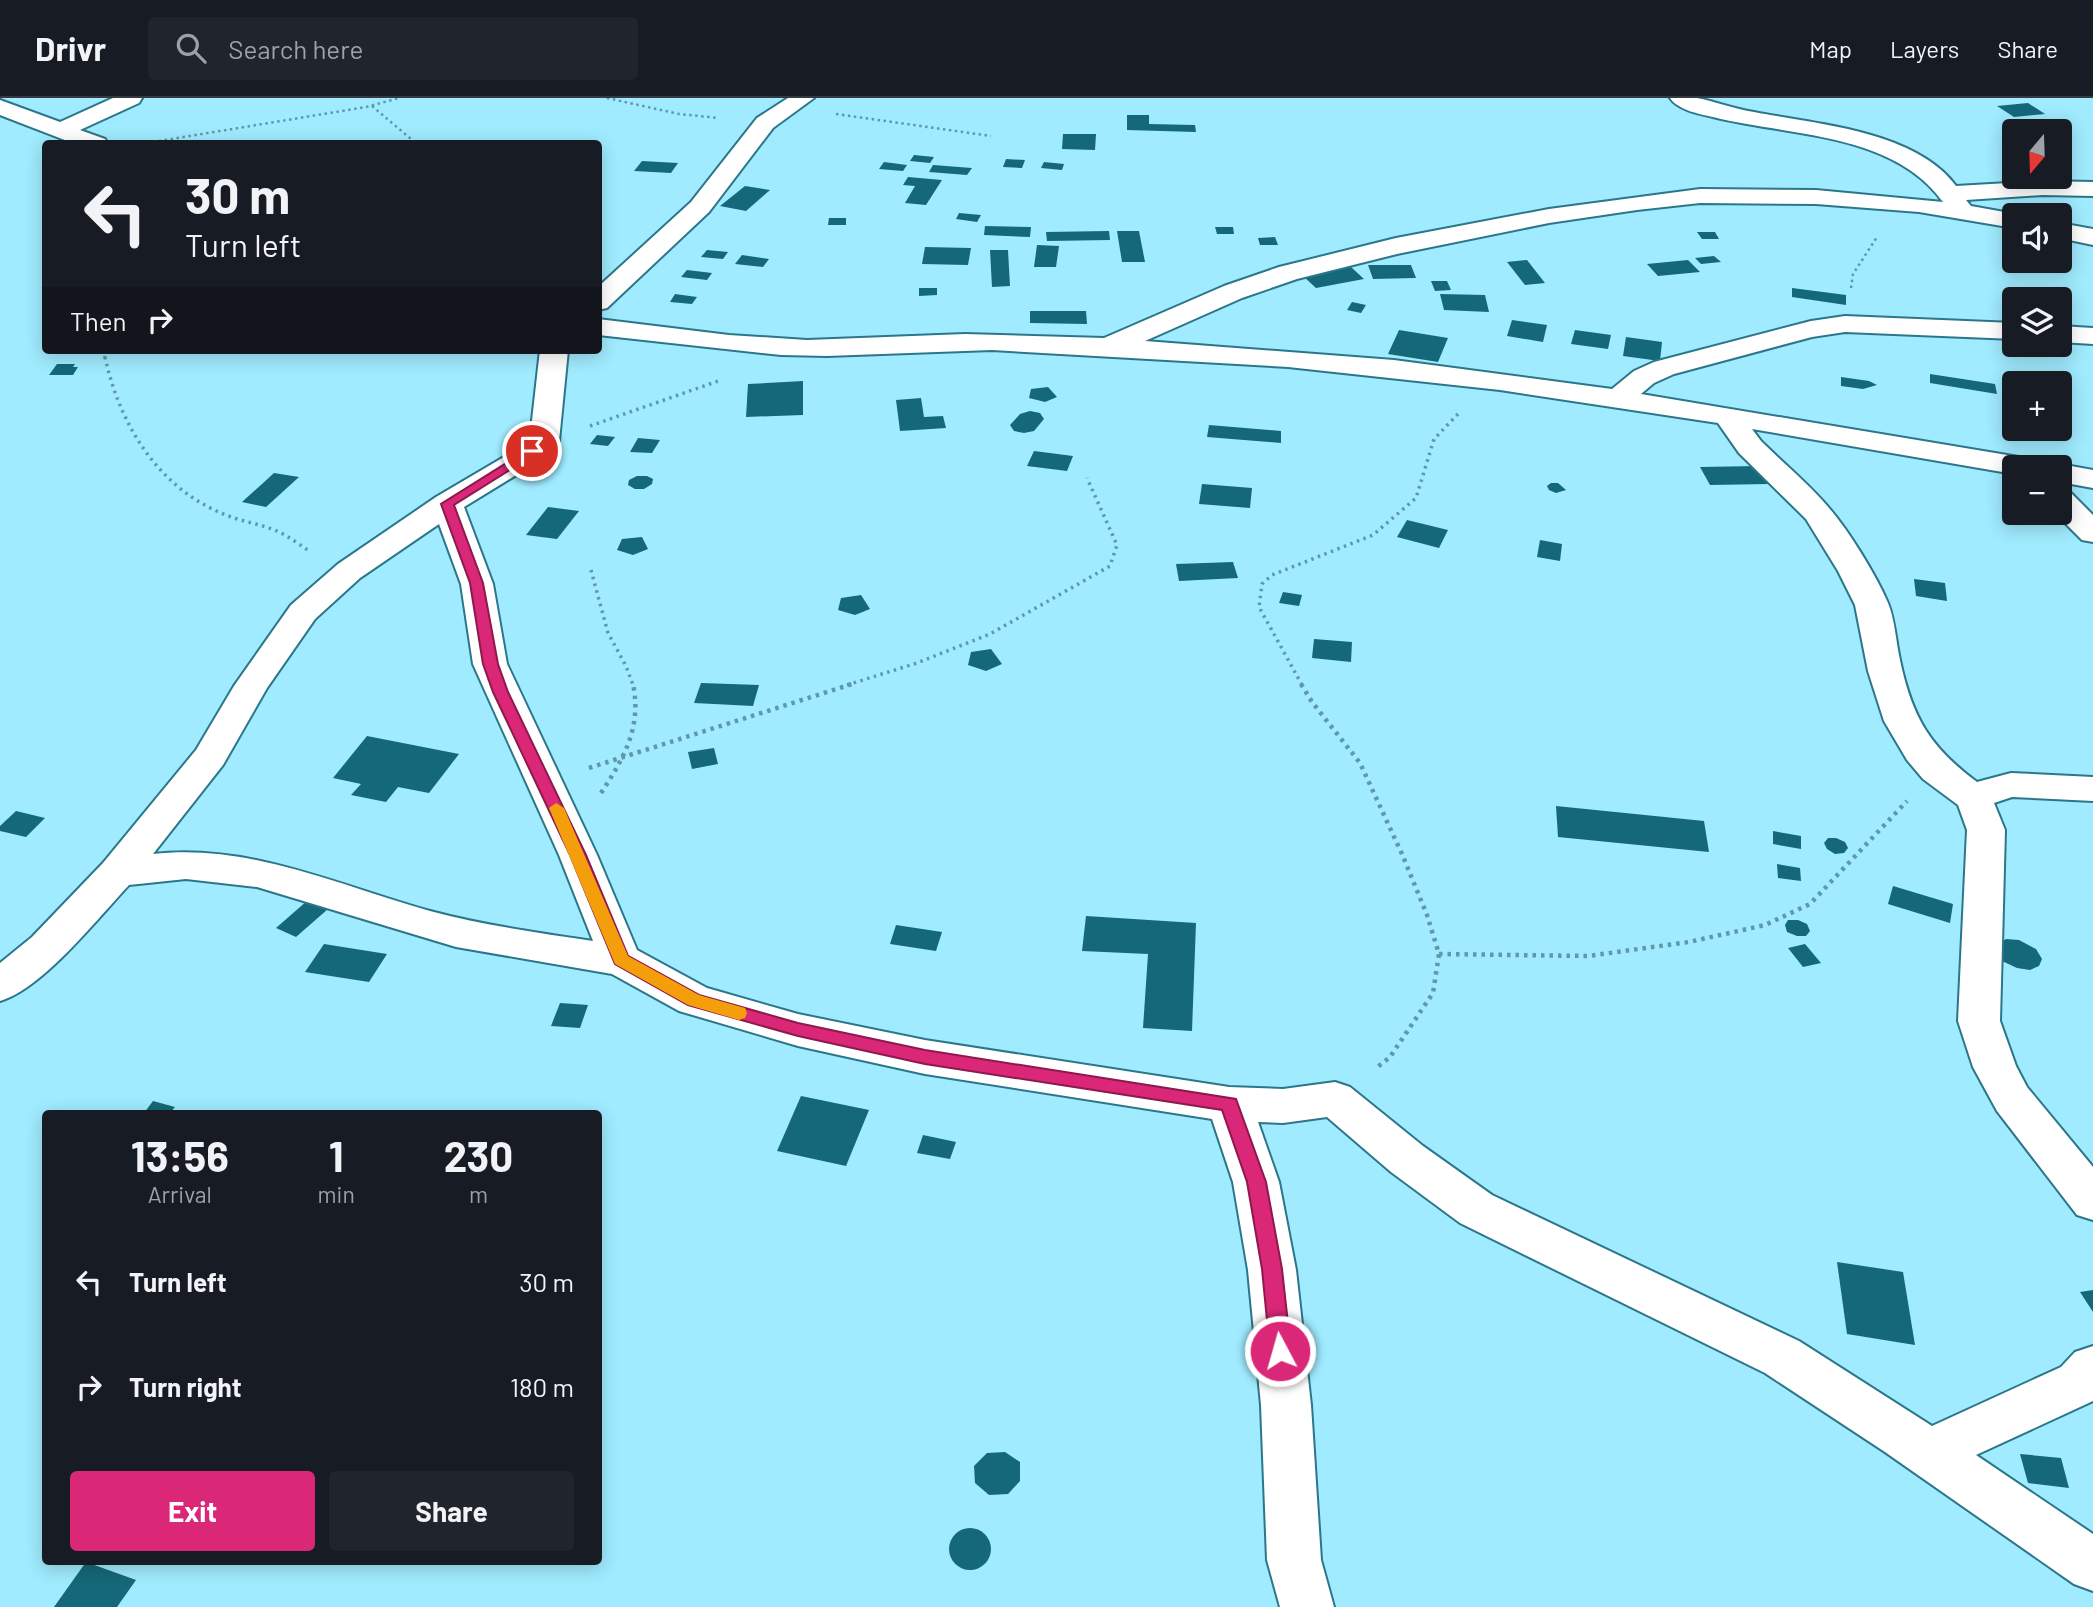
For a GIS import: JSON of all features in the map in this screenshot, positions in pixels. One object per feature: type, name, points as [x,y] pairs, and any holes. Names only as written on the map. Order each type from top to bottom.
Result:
[{"type":"street","points":[[63,129],[131,98]]},
{"type":"street","points":[[1681,98],[1711,110],[1859,141],[1889,150],[1931,172],[1956,202],[2002,217]]},
{"type":"street","points":[[602,298],[700,207],[765,122],[797,102]]},
{"type":"street","points":[[0,107],[88,140]]},
{"type":"street","points":[[1107,348],[1222,296],[1288,273],[1396,246],[1549,216],[1700,196],[1816,197],[1919,205],[2042,188],[2093,190]]},
{"type":"street","points":[[2072,233],[2093,237]]},
{"type":"street","points":[[1617,400],[1644,377],[1664,368],[1811,329],[1846,324],[2002,330]]},
{"type":"street","points":[[602,327],[719,342],[807,348],[964,342],[1277,357],[1497,382],[1728,416],[2002,463]]},
{"type":"street","points":[[2072,334],[2093,335]]},
{"type":"street","points":[[0,986],[46,947],[117,873],[210,757],[251,686],[303,612],[349,571],[447,504],[520,460],[544,441],[554,354]]},
{"type":"street","points":[[1728,416],[1750,447],[1818,514],[1872,605],[1885,671],[1902,721],[1920,752],[1936,770],[1972,797],[1982,814],[1986,830],[1979,1021],[1995,1067],[2012,1099],[2093,1201]]},
{"type":"street","points":[[2072,475],[2093,479]]},
{"type":"street","points":[[447,504],[477,583],[491,664],[578,855],[621,960]]},
{"type":"street","points":[[2072,512],[2093,533]]},
{"type":"street","points":[[1972,797],[2011,785],[2093,789]]},
{"type":"street","points":[[117,873],[170,865],[224,868],[311,887],[430,926],[496,942],[621,960],[694,1000],[798,1030],[925,1057],[1229,1104],[1283,1106],[1335,1099],[1407,1159],[1476,1209],[1782,1357],[1929,1452],[2093,1565]]},
{"type":"street","points":[[1229,1104],[1256,1182],[1272,1269],[1286,1405],[1294,1560],[1307,1607]]},
{"type":"street","points":[[1929,1452],[2079,1383],[2093,1368]]},
{"type":"path","points":[[166,140],[371,106],[399,98]]},
{"type":"path","points":[[607,98],[679,114],[765,122]]},
{"type":"path","points":[[797,102],[991,136]]},
{"type":"path","points":[[371,106],[412,140]]},
{"type":"path","points":[[1846,324],[1853,274],[1880,234],[1919,205]]},
{"type":"path","points":[[104,354],[112,390],[138,443],[184,494],[226,515],[278,531],[316,556],[349,571]]},
{"type":"path","points":[[544,441],[725,378]]},
{"type":"path","points":[[1335,1099],[1390,1058],[1433,993],[1438,954],[1427,915],[1360,762],[1312,702],[1259,607],[1259,594],[1262,584],[1272,575],[1373,535],[1416,498],[1434,439],[1457,414],[1497,382]]},
{"type":"path","points":[[545,784],[626,755],[918,663],[990,634],[1111,566],[1117,545],[1087,478]]},
{"type":"path","points":[[578,855],[591,809],[626,755],[638,720],[630,676],[608,632],[598,584],[592,570]]},
{"type":"path","points":[[1438,954],[1588,956],[1689,943],[1765,925],[1810,904],[1936,770]]},
{"type":"building","points":[[2028,103],[2045,114],[2014,117],[1997,106]]},
{"type":"building","points":[[1127,115],[1149,115],[1149,124],[1195,125],[1196,132],[1127,130]]},
{"type":"building","points":[[1063,134],[1096,134],[1095,150],[1062,149]]},
{"type":"building","points":[[914,155],[934,157],[930,163],[910,161]]},
{"type":"building","points":[[1006,159],[1025,160],[1022,168],[1003,167]]},
{"type":"building","points":[[642,161],[678,163],[671,173],[634,171]]},
{"type":"building","points":[[884,162],[907,165],[903,171],[879,169]]},
{"type":"building","points":[[1044,162],[1064,164],[1062,170],[1041,168]]},
{"type":"building","points":[[933,165],[972,168],[967,175],[929,172]]},
{"type":"building","points":[[908,177],[942,180],[926,205],[905,203],[915,186],[903,185]]},
{"type":"building","points":[[745,186],[770,190],[746,211],[720,206]]},
{"type":"building","points":[[959,213],[981,215],[977,222],[956,219]]},
{"type":"building","points":[[829,218],[846,218],[846,225],[828,225]]},
{"type":"building","points":[[985,226],[1031,227],[1030,237],[984,235]]},
{"type":"building","points":[[1215,227],[1233,227],[1234,234],[1217,234]]},
{"type":"building","points":[[1109,231],[1110,240],[1047,241],[1046,232]]},
{"type":"building","points":[[1117,231],[1139,231],[1145,262],[1122,262]]},
{"type":"building","points":[[1697,232],[1715,232],[1719,239],[1702,239]]},
{"type":"building","points":[[1275,237],[1278,245],[1260,245],[1258,238]]},
{"type":"building","points":[[1037,245],[1059,246],[1056,267],[1034,267]]},
{"type":"building","points":[[925,247],[971,248],[968,265],[922,264]]},
{"type":"building","points":[[707,250],[728,252],[723,259],[701,257]]},
{"type":"building","points":[[990,250],[1008,250],[1010,286],[992,287]]},
{"type":"building","points":[[742,255],[769,259],[763,267],[735,264]]},
{"type":"building","points":[[1714,256],[1721,262],[1701,264],[1695,258]]},
{"type":"building","points":[[1527,260],[1545,283],[1525,285],[1507,262]]},
{"type":"building","points":[[1688,260],[1700,272],[1658,276],[1647,264]]},
{"type":"building","points":[[1368,265],[1411,265],[1416,278],[1373,279]]},
{"type":"building","points":[[1351,267],[1364,279],[1316,288],[1303,276]]},
{"type":"building","points":[[687,270],[712,273],[707,280],[681,277]]},
{"type":"building","points":[[1431,281],[1447,281],[1451,290],[1435,291]]},
{"type":"building","points":[[919,288],[937,288],[937,295],[919,296]]},
{"type":"building","points":[[1792,288],[1846,295],[1846,305],[1792,297]]},
{"type":"building","points":[[675,294],[697,297],[692,304],[670,302]]},
{"type":"building","points":[[1440,294],[1485,295],[1489,312],[1444,310]]},
{"type":"building","points":[[1352,302],[1366,305],[1361,313],[1347,310]]},
{"type":"building","points":[[1030,311],[1086,311],[1087,324],[1030,323]]},
{"type":"building","points":[[1512,320],[1547,325],[1543,342],[1507,336]]},
{"type":"building","points":[[1399,330],[1448,338],[1438,362],[1388,354]]},
{"type":"building","points":[[1575,330],[1611,335],[1608,349],[1571,344]]},
{"type":"building","points":[[1626,337],[1662,342],[1660,361],[1623,356]]},
{"type":"building","points":[[57,364],[75,364],[73,367],[78,367],[73,375],[49,375]]},
{"type":"building","points":[[1930,374],[1995,384],[1997,394],[1930,383]]},
{"type":"building","points":[[1841,377],[1869,381],[1877,385],[1863,389],[1841,386]]},
{"type":"building","points":[[803,381],[803,415],[746,417],[748,384]]},
{"type":"building","points":[[1048,387],[1057,397],[1045,402],[1029,398],[1031,389]]},
{"type":"building","points":[[921,398],[924,417],[943,416],[946,428],[900,431],[896,400]]},
{"type":"building","points":[[1030,411],[1040,413],[1044,419],[1034,431],[1014,431],[1010,425],[1020,414]]},
{"type":"building","points":[[1209,425],[1281,431],[1281,443],[1207,437]]},
{"type":"building","points":[[597,435],[615,437],[608,446],[590,444]]},
{"type":"building","points":[[638,438],[660,440],[652,453],[630,452]]},
{"type":"building","points":[[1034,451],[1073,456],[1067,471],[1027,466]]},
{"type":"building","points":[[1759,466],[1769,484],[1710,485],[1700,467]]},
{"type":"building","points":[[274,473],[299,477],[266,507],[242,502]]},
{"type":"building","points":[[637,476],[653,479],[652,484],[644,489],[635,489],[628,485],[629,480]]},
{"type":"building","points":[[1558,483],[1566,490],[1556,493],[1549,490],[1547,486]]},
{"type":"building","points":[[1202,484],[1252,488],[1250,508],[1199,504]]},
{"type":"building","points":[[548,507],[579,511],[557,539],[526,535]]},
{"type":"building","points":[[1407,520],[1448,530],[1439,548],[1397,537]]},
{"type":"building","points":[[642,537],[648,549],[633,555],[617,550],[622,539]]},
{"type":"building","points":[[1540,540],[1562,544],[1560,561],[1537,557]]},
{"type":"building","points":[[1233,562],[1238,578],[1179,581],[1176,564]]},
{"type":"building","points":[[1914,579],[1945,583],[1947,601],[1916,596]]},
{"type":"building","points":[[1283,592],[1302,595],[1299,606],[1279,603]]},
{"type":"building","points":[[861,595],[870,609],[855,615],[838,610],[841,598]]},
{"type":"building","points":[[1314,639],[1352,642],[1351,662],[1312,658]]},
{"type":"building","points":[[991,649],[1002,664],[986,671],[968,665],[971,652]]},
{"type":"building","points":[[701,683],[759,685],[753,706],[694,703]]},
{"type":"building","points":[[367,736],[459,754],[429,793],[398,787],[386,802],[351,795],[361,784],[333,778]]},
{"type":"building","points":[[714,748],[718,764],[692,769],[688,752]]},
{"type":"building","points":[[1556,806],[1704,821],[1709,852],[1558,837]]},
{"type":"building","points":[[16,811],[45,818],[26,837],[0,831],[0,826]]},
{"type":"building","points":[[1773,831],[1801,836],[1801,849],[1773,844]]},
{"type":"building","points":[[1828,838],[1845,842],[1848,848],[1844,853],[1835,854],[1827,849],[1824,843]]},
{"type":"building","points":[[1777,864],[1800,868],[1801,881],[1778,878]]},
{"type":"building","points":[[1893,886],[1953,904],[1950,923],[1888,904]]},
{"type":"building","points":[[308,900],[328,909],[296,937],[276,928]]},
{"type":"building","points":[[1086,916],[1196,923],[1192,1031],[1143,1028],[1148,954],[1082,951]]},
{"type":"building","points":[[1788,920],[1807,924],[1810,931],[1806,936],[1787,932],[1785,925]]},
{"type":"building","points":[[896,925],[942,932],[936,951],[890,944]]},
{"type":"building","points":[[2006,939],[2019,940],[2036,949],[2042,959],[2039,966],[2030,970],[2002,961],[1997,954],[1998,944]]},
{"type":"building","points":[[324,944],[387,954],[369,982],[305,972]]},
{"type":"building","points":[[1805,944],[1821,963],[1803,967],[1788,948]]},
{"type":"building","points":[[560,1003],[588,1005],[580,1028],[551,1026]]},
{"type":"building","points":[[801,1096],[869,1110],[846,1166],[777,1151]]},
{"type":"building","points":[[153,1101],[175,1107],[172,1110],[146,1110]]},
{"type":"building","points":[[923,1135],[956,1142],[950,1159],[917,1153]]},
{"type":"building","points":[[1837,1262],[1903,1272],[1915,1345],[1847,1334]]},
{"type":"building","points":[[2093,1290],[2093,1312],[2080,1292]]},
{"type":"building","points":[[1005,1452],[1020,1462],[1020,1481],[1008,1494],[989,1495],[975,1483],[974,1466],[987,1453]]},
{"type":"building","points":[[2020,1454],[2061,1458],[2069,1488],[2028,1483]]},
{"type":"building","points":[[970,1528],[985,1534],[991,1549],[985,1564],[970,1570],[955,1564],[949,1549],[955,1534]]},
{"type":"building","points":[[84,1565],[94,1565],[136,1580],[117,1607],[54,1607]]},
{"type":"slow traffic","points":[[556,808],[604,914],[621,960],[694,1000],[739,1013]]},
{"type":"route","points":[[532,451],[447,504],[477,583],[486,645],[501,692],[578,855],[621,960],[694,1000],[798,1030],[925,1057],[1229,1104],[1256,1182],[1272,1269],[1280,1351]]}]
